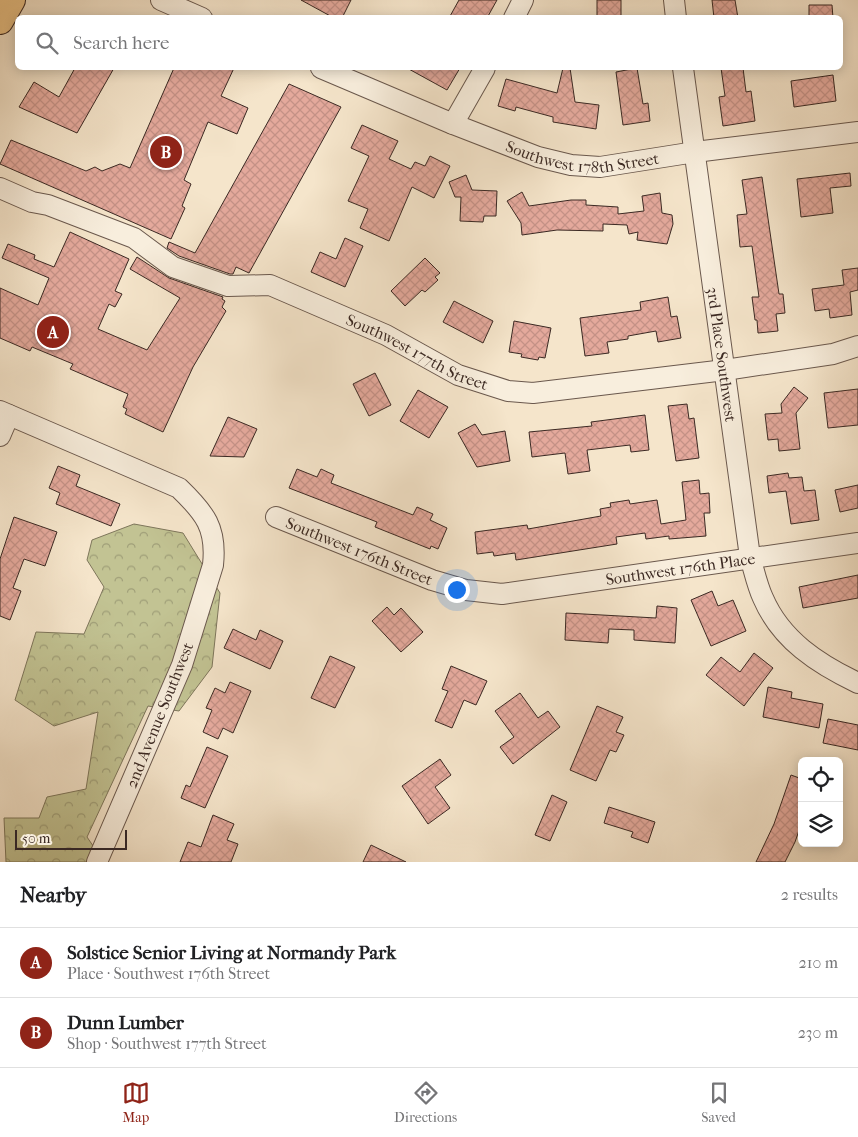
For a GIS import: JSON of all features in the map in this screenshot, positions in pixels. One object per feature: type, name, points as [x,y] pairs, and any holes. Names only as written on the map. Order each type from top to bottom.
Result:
[{"type":"main road","points":[[0,21],[12,0]]},
{"type":"street","points":[[161,0],[195,15]]},
{"type":"street","points":[[516,15],[523,0]]},
{"type":"street","points":[[674,0],[676,15]]},
{"type":"street","name":"Southwest 178th Street","points":[[326,70],[453,124],[538,157],[571,165],[600,167],[695,152],[858,132]]},
{"type":"street","points":[[453,124],[484,70]]},
{"type":"street","name":"3rd Place Southwest","points":[[683,70],[750,557],[763,597],[785,634],[802,650],[833,671],[858,683]]},
{"type":"street","name":"Southwest 177th Street","points":[[0,188],[32,202],[48,205],[134,238],[173,267],[228,286],[270,285],[386,335],[458,375],[508,391],[533,393],[725,370],[833,354],[858,346]]},
{"type":"street","points":[[0,436],[4,413]]},
{"type":"street","name":"2nd Avenue Southwest","points":[[4,413],[179,488],[199,508],[210,529],[215,548],[213,565],[182,665],[97,862]]},
{"type":"street","name":"Southwest 176th Street","points":[[276,517],[432,580],[466,590],[502,594]]},
{"type":"street","name":"Southwest 176th Place","points":[[502,594],[858,543]]},
{"type":"green space","points":[[134,524],[183,533],[220,593],[212,667],[179,711],[148,706],[87,837],[104,862],[6,862],[4,818],[39,818],[47,797],[86,789],[98,712],[54,726],[15,700],[36,632],[84,634],[104,587],[87,560],[92,540]]},
{"type":"building","points":[[301,0],[351,0],[344,15],[328,15]]},
{"type":"building","points":[[459,0],[497,0],[489,15],[451,15]]},
{"type":"building","points":[[597,0],[621,0],[621,15],[597,15]]},
{"type":"building","points":[[712,0],[735,0],[738,15],[714,15]]},
{"type":"building","points":[[809,5],[832,5],[833,15],[809,15]]},
{"type":"building","points":[[74,70],[113,70],[77,133],[19,107],[34,82],[59,97]]},
{"type":"building","points":[[173,70],[233,70],[221,96],[248,108],[237,134],[208,122],[184,180],[191,184],[182,206],[185,208],[171,239],[0,164],[11,140],[86,171],[95,167],[102,171],[120,164],[130,168]]},
{"type":"building","points":[[411,70],[459,70],[447,90]]},
{"type":"building","points":[[563,70],[570,70],[575,102],[599,105],[596,129],[553,122],[553,117],[516,107],[515,111],[498,106],[506,79],[557,93]]},
{"type":"building","points":[[637,70],[643,104],[648,103],[650,121],[623,125],[616,72]]},
{"type":"building","points":[[721,70],[743,70],[746,92],[751,91],[755,121],[723,126],[719,97],[725,96]]},
{"type":"building","points":[[833,75],[836,101],[794,107],[791,81]]},
{"type":"building","points":[[289,84],[341,107],[249,273],[236,267],[233,274],[230,274],[179,256],[167,248],[169,242],[195,253]]},
{"type":"building","points":[[362,125],[398,141],[389,159],[411,169],[415,162],[425,166],[430,156],[450,166],[434,198],[412,187],[389,241],[360,228],[368,209],[348,201],[369,156],[351,148]]},
{"type":"building","points":[[850,173],[851,186],[830,188],[833,213],[801,217],[797,179]]},
{"type":"building","points":[[466,175],[472,190],[497,191],[496,216],[484,216],[483,222],[460,221],[461,197],[455,197],[449,182]]},
{"type":"building","points":[[762,177],[779,294],[783,294],[785,313],[776,314],[778,331],[758,333],[752,297],[759,297],[752,246],[740,247],[737,215],[747,214],[742,180]]},
{"type":"building","points":[[522,192],[529,206],[571,200],[586,200],[586,205],[618,207],[618,214],[644,211],[642,196],[660,193],[662,213],[672,215],[673,224],[667,244],[637,240],[638,232],[629,234],[627,225],[603,224],[603,231],[557,230],[522,235],[521,223],[507,201]]},
{"type":"building","points":[[70,232],[129,259],[115,291],[122,294],[115,307],[109,304],[98,329],[147,350],[180,298],[130,269],[137,257],[169,278],[223,297],[222,299],[225,301],[222,307],[226,311],[193,367],[163,432],[125,414],[127,409],[123,407],[128,394],[70,369],[73,364],[32,347],[30,351],[0,338],[0,288],[38,305],[49,278],[2,258],[8,244],[35,255],[34,259],[54,267]]},
{"type":"building","points":[[345,238],[363,246],[345,287],[311,272],[320,252],[336,259]]},
{"type":"building","points":[[425,258],[440,273],[435,277],[438,280],[425,292],[422,290],[405,306],[391,291]]},
{"type":"building","points":[[858,268],[858,290],[850,292],[852,315],[830,318],[829,309],[815,311],[812,289],[844,285],[842,270]]},
{"type":"building","points":[[668,297],[671,317],[677,316],[681,338],[658,342],[656,331],[628,336],[628,339],[607,342],[609,353],[585,356],[580,318],[641,310],[640,302]]},
{"type":"building","points":[[454,301],[493,321],[483,343],[443,322]]},
{"type":"building","points":[[514,321],[551,328],[545,358],[539,357],[538,360],[521,357],[522,354],[509,352]]},
{"type":"building","points":[[375,373],[391,405],[369,416],[353,384]]},
{"type":"building","points":[[794,387],[808,398],[796,413],[800,449],[779,451],[778,439],[768,440],[765,414],[782,413],[781,404]]},
{"type":"building","points":[[858,389],[858,425],[828,428],[824,393]]},
{"type":"building","points":[[418,390],[448,407],[429,438],[400,421]]},
{"type":"building","points":[[687,404],[689,419],[694,418],[699,458],[676,461],[668,406]]},
{"type":"building","points":[[645,415],[649,450],[631,452],[630,445],[587,450],[590,471],[568,474],[565,453],[532,457],[529,432],[592,426],[591,422]]},
{"type":"building","points":[[228,417],[257,429],[244,457],[210,456]]},
{"type":"building","points":[[475,424],[482,435],[505,431],[510,461],[477,467],[458,433]]},
{"type":"building","points":[[58,466],[80,475],[76,486],[120,504],[111,526],[56,504],[60,493],[49,488]]},
{"type":"building","points":[[297,469],[317,477],[321,469],[334,475],[331,483],[413,515],[417,507],[433,514],[430,520],[447,528],[438,549],[431,546],[430,549],[375,527],[377,522],[289,488]]},
{"type":"building","points":[[788,473],[789,478],[802,477],[804,491],[815,490],[819,520],[791,524],[786,491],[769,493],[767,476]]},
{"type":"building","points":[[699,480],[700,494],[709,493],[710,513],[704,513],[706,536],[669,539],[669,536],[646,539],[645,533],[616,537],[617,544],[516,560],[515,553],[494,556],[493,552],[477,554],[475,532],[527,525],[528,529],[601,516],[600,509],[611,507],[610,503],[629,500],[630,504],[657,500],[661,524],[686,520],[682,482]]},
{"type":"building","points":[[858,485],[858,508],[840,512],[835,490]]},
{"type":"building","points":[[14,517],[57,532],[45,566],[24,559],[13,588],[21,591],[10,620],[0,616],[0,559]]},
{"type":"building","points":[[858,575],[858,598],[803,608],[799,587]]},
{"type":"building","points":[[712,591],[718,606],[733,600],[746,631],[711,646],[691,600]]},
{"type":"building","points":[[657,606],[677,608],[675,643],[634,640],[634,630],[609,629],[608,643],[565,640],[566,613],[656,618]]},
{"type":"building","points":[[387,607],[394,615],[401,608],[423,632],[401,652],[372,621]]},
{"type":"building","points":[[233,629],[256,640],[260,630],[283,641],[270,669],[224,648]]},
{"type":"building","points":[[754,653],[773,668],[744,706],[706,675],[721,657],[740,672]]},
{"type":"building","points":[[330,656],[355,667],[335,708],[311,698]]},
{"type":"building","points":[[451,666],[487,681],[476,705],[464,700],[452,728],[435,721],[448,691],[442,689]]},
{"type":"building","points":[[230,682],[251,691],[233,733],[223,728],[218,739],[203,732],[212,710],[206,708],[215,688],[225,693]]},
{"type":"building","points":[[768,687],[792,692],[791,698],[823,704],[819,728],[763,717]]},
{"type":"building","points":[[520,693],[538,718],[548,711],[560,727],[513,764],[500,747],[514,737],[495,711]]},
{"type":"building","points":[[597,706],[623,717],[616,732],[624,735],[616,752],[610,750],[596,781],[570,770]]},
{"type":"building","points":[[828,719],[858,725],[858,750],[823,743]]},
{"type":"building","points":[[207,747],[228,756],[205,808],[181,798],[186,785],[190,787]]},
{"type":"building","points":[[440,759],[451,775],[435,787],[450,808],[428,824],[402,786]]},
{"type":"building","points":[[791,775],[798,778],[798,833],[795,842],[785,862],[756,862],[774,824]]},
{"type":"building","points":[[552,795],[567,802],[550,841],[535,835]]},
{"type":"building","points":[[609,807],[655,822],[648,843],[631,837],[633,832],[604,823]]},
{"type":"building","points":[[213,815],[234,824],[227,840],[238,844],[231,862],[180,862],[188,842],[201,847]]},
{"type":"building","points":[[371,845],[406,862],[363,862]]},
{"type":"place","name":"Dunn Lumber","points":[[166,152]]},
{"type":"place","name":"Solstice Senior Living at Normandy Park","points":[[53,332]]}]
